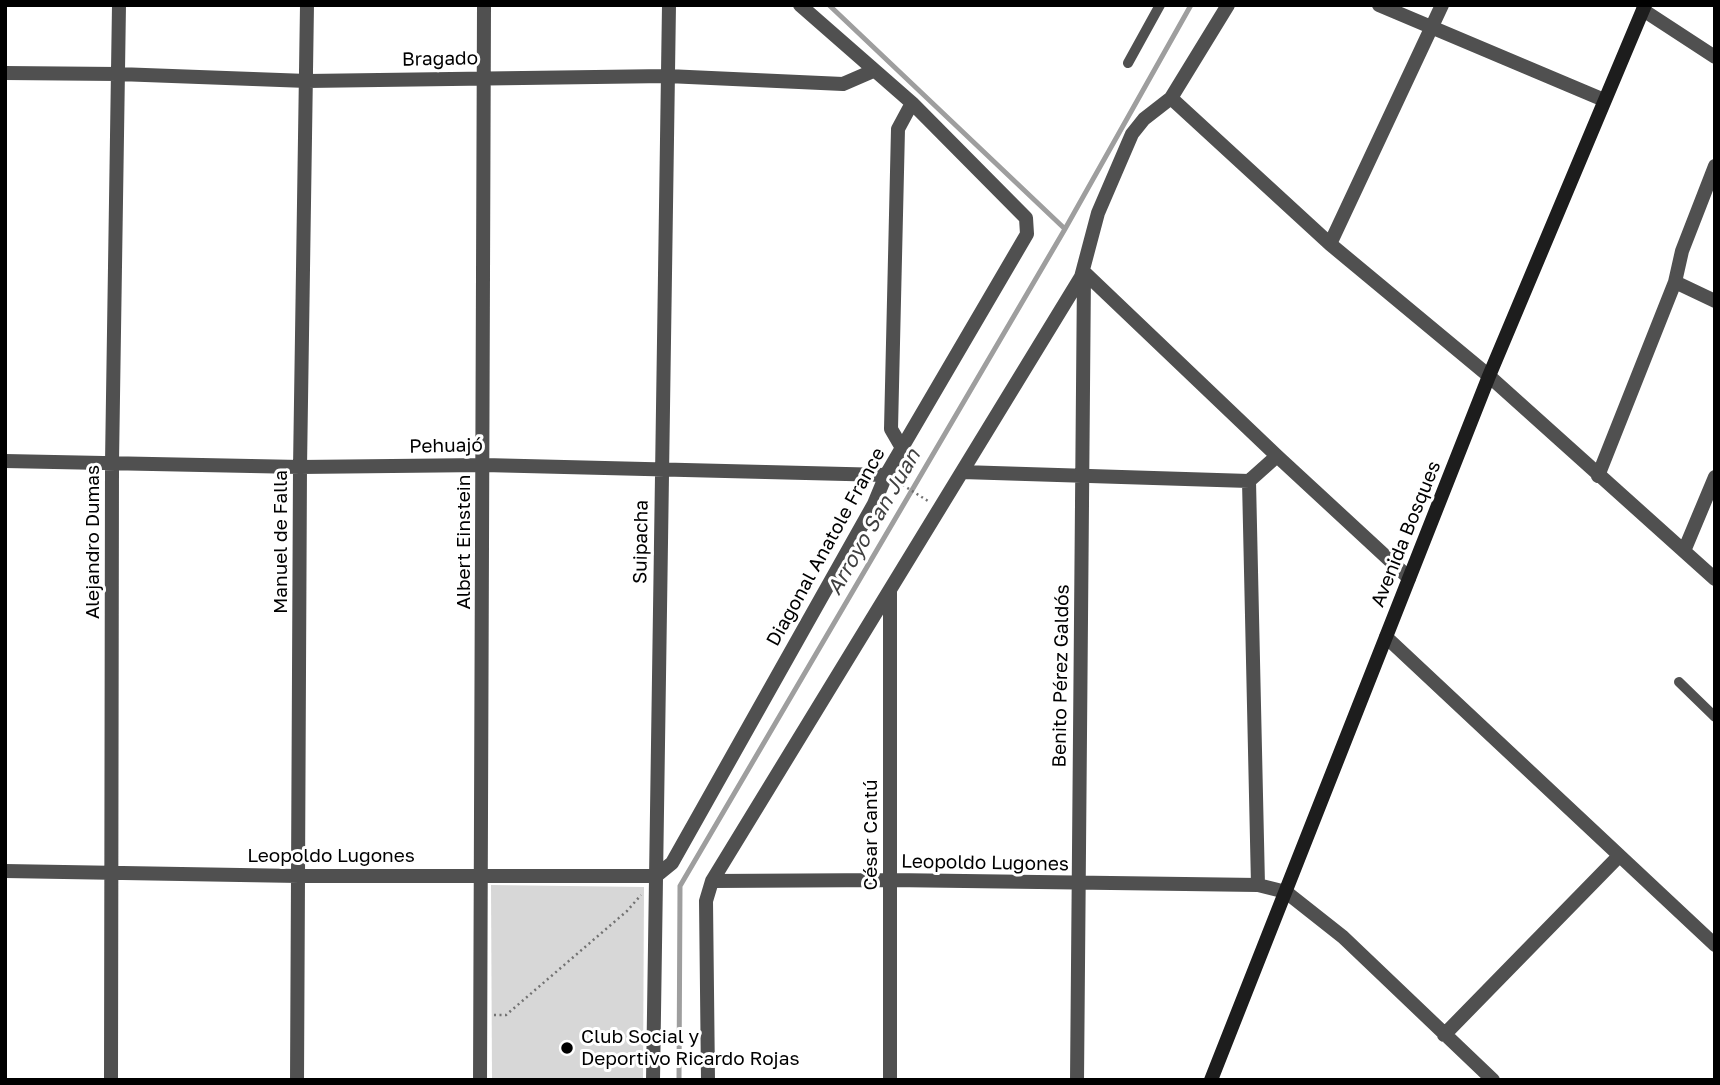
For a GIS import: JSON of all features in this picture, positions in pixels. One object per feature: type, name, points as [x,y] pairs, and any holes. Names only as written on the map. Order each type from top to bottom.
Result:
[{"type":"main road","name":"Avenida Bosques","points":[[1211,1080],[1489,376],[1644,8]]},
{"type":"street","name":"Alejandro Dumas","points":[[111,1080],[112,462],[119,5]]},
{"type":"street","name":"Manuel de Falla","points":[[297,1080],[300,467],[307,5]]},
{"type":"street","name":"Albert Einstein","points":[[481,1080],[484,5]]},
{"type":"street","name":"Suipacha","points":[[653,1080],[669,5]]},
{"type":"street","points":[[800,5],[912,103],[898,129],[891,429],[902,448]]},
{"type":"street","name":"Benito Pérez Galdós","points":[[1077,1080],[1082,275],[1098,213],[1132,134],[1144,119],[1171,98],[1228,5]]},
{"type":"street","points":[[1379,5],[1604,100]]},
{"type":"street","points":[[1331,244],[1442,5]]},
{"type":"street","points":[[1644,8],[1715,58]]},
{"type":"street","name":"Bragado","points":[[5,73],[307,81],[667,76],[843,84],[873,71]]},
{"type":"street","points":[[1171,98],[1331,244],[1489,376],[1715,579]]},
{"type":"street","name":"Diagonal Anatole France","points":[[656,876],[672,863],[874,504],[893,479],[902,448],[1027,234],[1026,218],[912,103]]},
{"type":"street","points":[[1598,476],[1675,282],[1682,251],[1715,166]]},
{"type":"street","points":[[708,1080],[706,901],[712,881],[1082,275],[1409,578]]},
{"type":"street","points":[[1675,282],[1715,302]]},
{"type":"street","points":[[962,471],[1249,481],[1277,456]]},
{"type":"street","name":"Pehuajó","points":[[5,461],[300,467],[484,464],[893,479]]},
{"type":"street","points":[[1684,551],[1715,477]]},
{"type":"street","points":[[1249,481],[1258,884]]},
{"type":"street","name":"César Cantú","points":[[890,590],[890,1080]]},
{"type":"street","points":[[1386,637],[1715,944]]},
{"type":"street","points":[[1444,1035],[1619,856]]},
{"type":"street","name":"Leopoldo Lugones","points":[[5,871],[299,876],[656,876]]},
{"type":"street","name":"Leopoldo Lugones","points":[[712,881],[1258,884],[1286,892]]},
{"type":"street","points":[[1286,892],[1343,937],[1493,1080]]},
{"type":"lane","points":[[1128,63],[1160,5]]},
{"type":"lane","points":[[1679,682],[1715,717]]},
{"type":"path","points":[[893,479],[917,494]]},
{"type":"path","points":[[481,1015],[506,1015],[627,911],[656,876]]},
{"type":"shaded area","points":[[491,885],[644,887],[643,1080],[492,1080]]},
{"type":"waterway","points":[[829,5],[1065,229]]},
{"type":"waterway","name":"Arroyo San Juan","points":[[679,1080],[680,886],[1065,229],[1191,5]]},
{"type":"place","name":"Club Social y Deportivo Ricardo Rojas","points":[[567,1048]]}]
